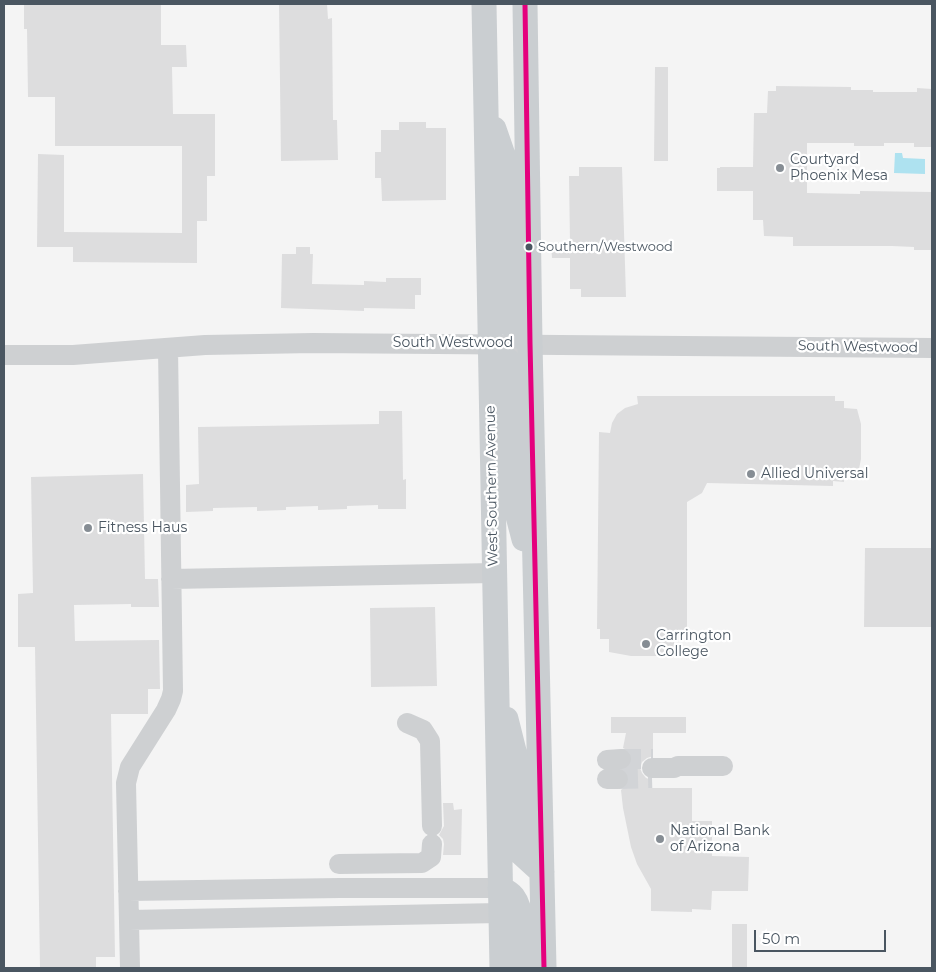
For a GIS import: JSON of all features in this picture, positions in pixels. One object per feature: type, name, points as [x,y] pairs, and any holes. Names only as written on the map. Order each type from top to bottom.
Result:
[{"type":"main road","name":"West Southern Avenue","points":[[484,4],[495,675],[502,968]]},
{"type":"main road","points":[[525,4],[530,343],[544,968]]},
{"type":"main road","points":[[486,108],[503,155],[507,174],[508,312],[510,322],[517,333],[530,343]]},
{"type":"main road","points":[[490,344],[510,362],[512,371],[514,492],[521,531],[527,549],[535,561]]},
{"type":"main road","points":[[495,675],[516,759],[520,852],[542,872]]},
{"type":"main road","points":[[500,888],[512,895],[521,915],[522,968]]},
{"type":"street","name":"South Westwood","points":[[4,355],[73,355],[205,345],[313,343],[530,343],[932,348]]},
{"type":"street","points":[[130,968],[127,775],[166,710],[173,691],[168,348]]},
{"type":"street","points":[[171,579],[494,573]]},
{"type":"street","points":[[339,864],[422,863],[431,857],[430,741],[424,730],[407,723]]},
{"type":"street","points":[[652,768],[723,766]]},
{"type":"street","points":[[128,891],[500,888]]},
{"type":"street","points":[[129,920],[500,913]]},
{"type":"water","points":[[895,153],[902,153],[903,158],[925,159],[925,174],[894,173]]},
{"type":"building","points":[[24,4],[161,4],[161,45],[186,45],[187,67],[172,67],[173,114],[215,114],[215,176],[207,176],[207,221],[197,221],[197,263],[73,262],[73,247],[37,247],[38,154],[64,155],[64,232],[182,233],[182,146],[55,146],[55,97],[28,97],[27,29],[24,29]]},
{"type":"building","points":[[279,4],[327,4],[328,19],[332,18],[333,120],[337,120],[338,160],[281,161]]},
{"type":"building","points":[[655,67],[668,67],[668,161],[654,161]]},
{"type":"building","name":"Courtyard Phoenix Mesa","points":[[776,86],[851,87],[851,90],[873,90],[873,92],[917,92],[917,88],[932,89],[932,147],[914,147],[914,143],[854,146],[854,143],[807,143],[807,193],[860,194],[860,191],[932,192],[932,250],[914,250],[914,247],[892,246],[793,246],[793,237],[764,236],[763,220],[753,220],[753,191],[717,191],[717,168],[753,167],[754,113],[767,113],[768,91],[776,91]]},
{"type":"building","points":[[399,122],[426,122],[426,128],[446,128],[446,200],[382,201],[381,178],[375,178],[375,152],[381,152],[381,130],[399,130]]},
{"type":"building","points":[[579,167],[622,167],[626,297],[581,297],[581,289],[570,289],[570,258],[552,258],[551,243],[570,242],[569,176],[579,176]]},
{"type":"building","points":[[296,247],[310,247],[310,254],[313,254],[312,284],[364,285],[364,281],[386,282],[386,278],[421,278],[421,295],[415,295],[415,309],[364,308],[364,311],[281,308],[282,254],[296,254]]},
{"type":"building","points":[[637,396],[835,396],[835,401],[844,401],[844,408],[857,409],[861,424],[861,459],[858,474],[844,473],[844,482],[833,481],[833,486],[707,483],[702,493],[687,502],[687,630],[684,630],[684,640],[674,640],[674,653],[659,656],[631,656],[609,652],[609,639],[600,639],[600,629],[597,629],[599,432],[610,433],[612,423],[617,414],[625,408],[638,404]]},
{"type":"building","points":[[379,411],[402,411],[403,480],[406,479],[406,509],[378,509],[378,505],[347,506],[347,509],[318,510],[318,506],[286,507],[286,510],[257,511],[257,507],[213,508],[213,511],[186,512],[186,485],[199,484],[198,427],[379,424]]},
{"type":"building","points":[[143,474],[145,579],[158,579],[159,607],[131,607],[131,604],[74,605],[75,641],[159,640],[160,689],[148,689],[148,714],[111,714],[115,957],[96,957],[96,968],[40,968],[35,647],[18,647],[18,594],[33,593],[31,477]]},
{"type":"building","points":[[865,548],[932,548],[932,627],[864,627]]},
{"type":"building","points":[[435,607],[437,686],[371,687],[370,608]]},
{"type":"building","name":"National Bank of Arizona","points":[[611,717],[686,717],[686,733],[653,733],[653,756],[642,762],[640,768],[646,778],[652,780],[652,788],[692,788],[692,821],[712,821],[712,856],[749,857],[748,891],[712,891],[711,910],[692,909],[692,912],[651,911],[651,889],[637,864],[631,847],[623,808],[621,790],[628,784],[630,779],[625,770],[631,765],[633,758],[631,752],[623,748],[626,733],[611,733]]},
{"type":"building","points":[[443,803],[453,803],[454,810],[462,809],[461,855],[443,855],[443,839],[439,835],[444,826]]},
{"type":"building","points":[[732,924],[747,924],[747,968],[732,968]]},
{"type":"tunnel","points":[[621,759],[653,759]]},
{"type":"tunnel","points":[[618,779],[652,778]]},
{"type":"transit line","points":[[525,4],[530,343],[544,968]]},
{"type":"place","name":"Courtyard Phoenix Mesa","points":[[780,168]]},
{"type":"place","name":"Southern/Westwood","points":[[529,247]]},
{"type":"place","name":"Allied Universal","points":[[751,474]]},
{"type":"place","name":"Fitness Haus","points":[[88,528]]},
{"type":"place","name":"Carrington College","points":[[646,644]]},
{"type":"place","name":"National Bank of Arizona","points":[[660,839]]}]
